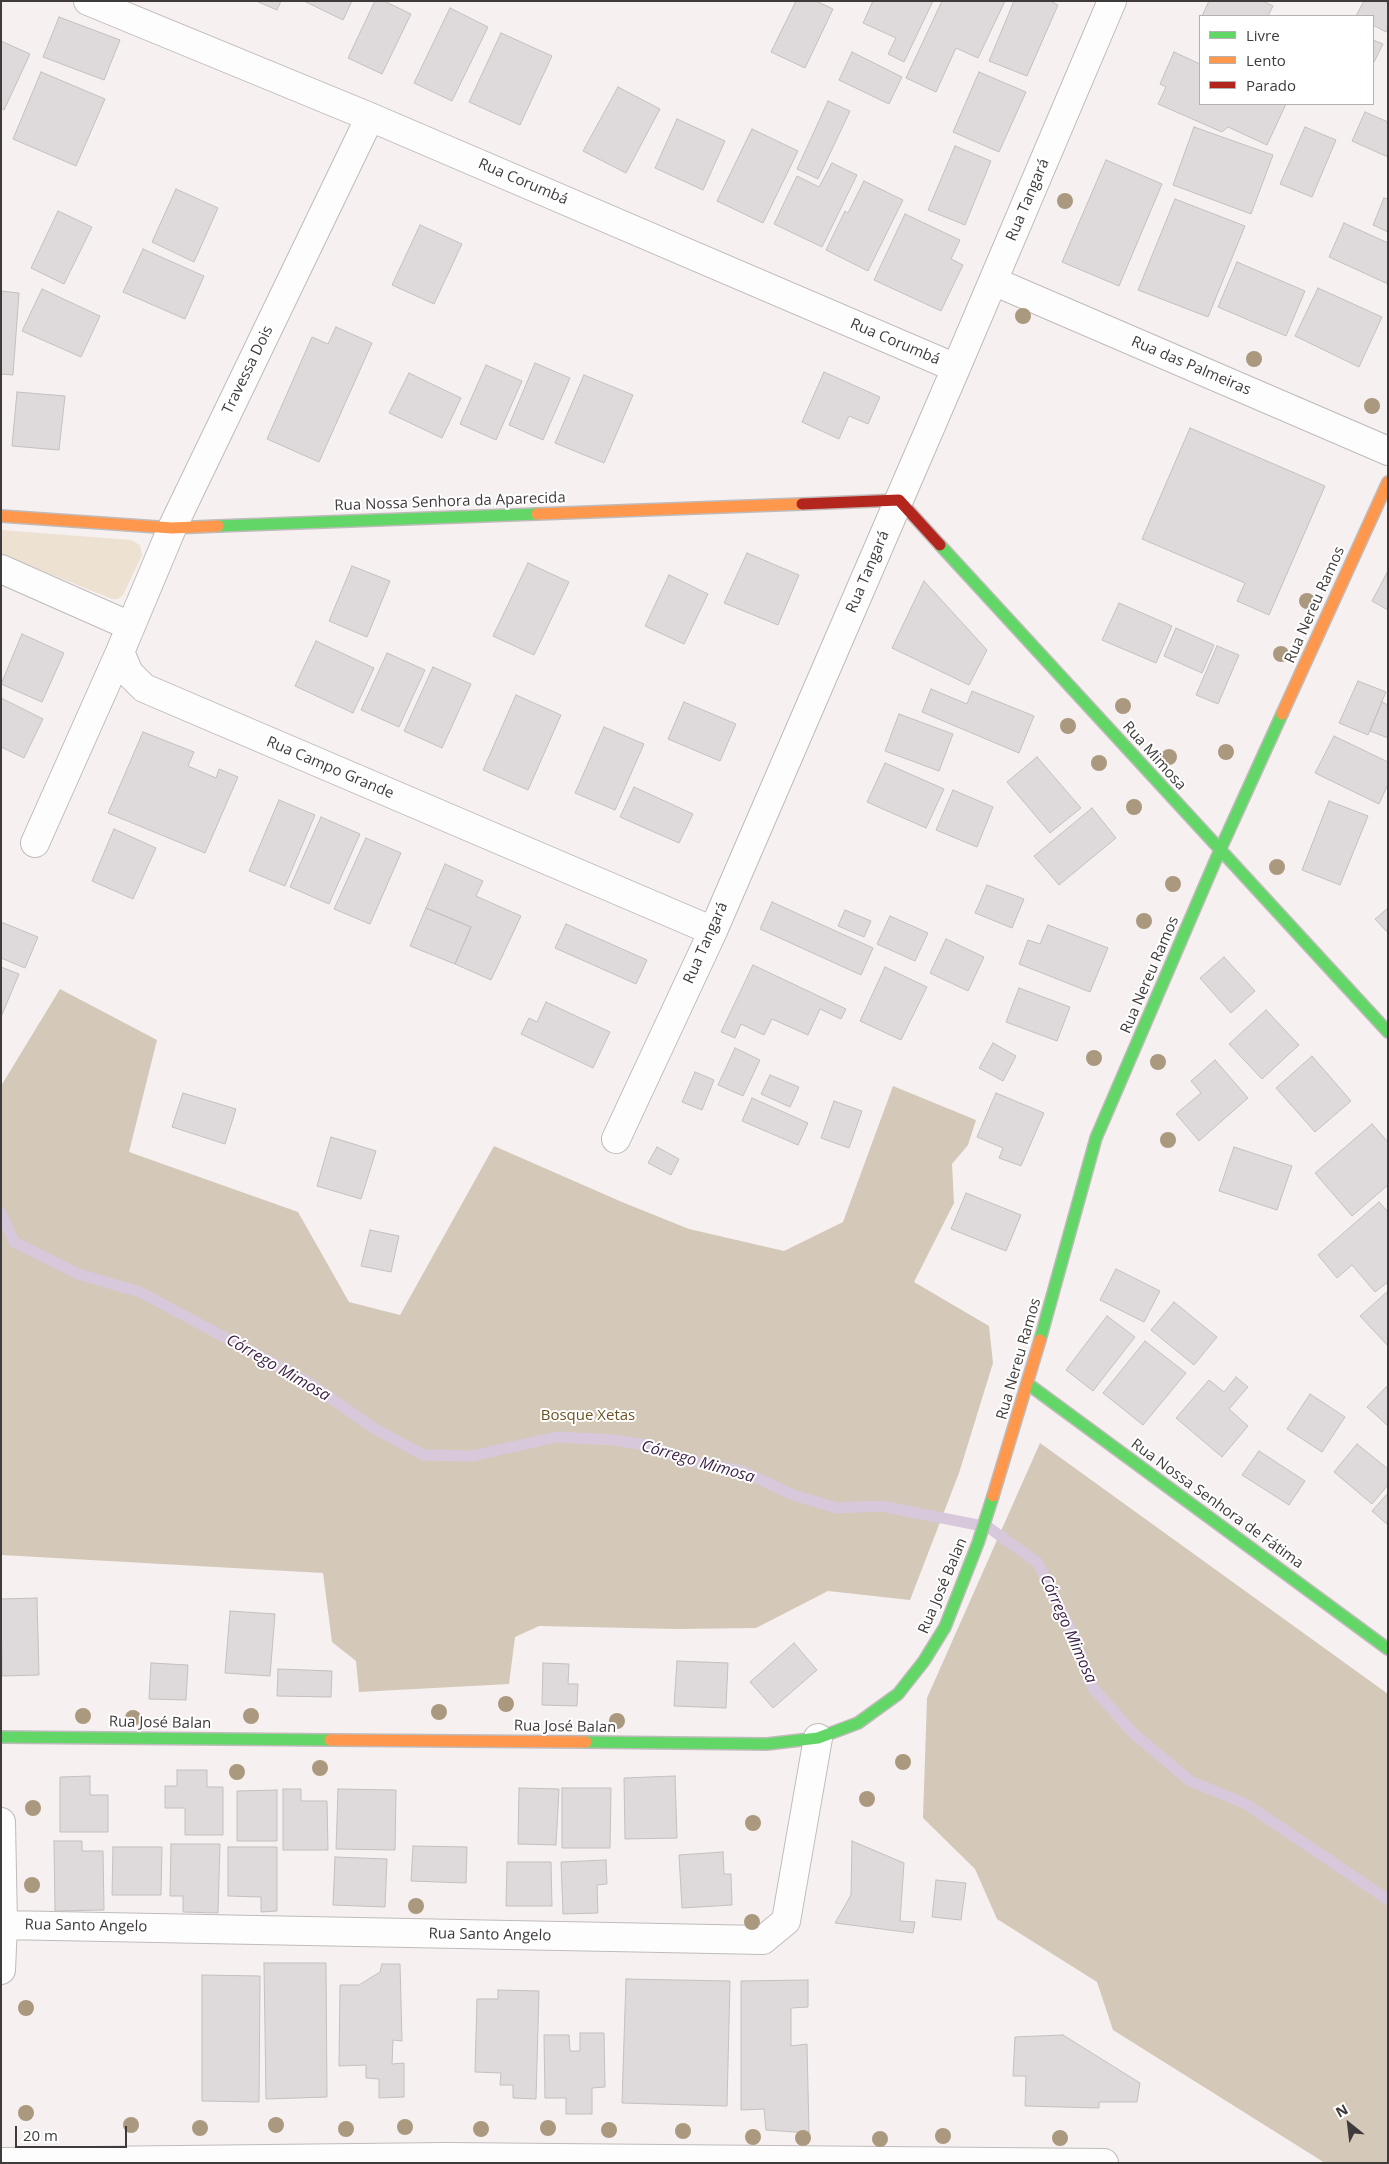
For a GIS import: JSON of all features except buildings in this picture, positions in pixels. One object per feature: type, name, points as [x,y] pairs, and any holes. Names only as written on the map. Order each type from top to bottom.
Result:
[{"type":"street","name":"Rua Corumbá","points":[[88,1],[370,117],[956,368]]},
{"type":"street","name":"Rua Tangará","points":[[616,1140],[713,931],[1112,1]]},
{"type":"street","name":"Travessa Dois","points":[[130,626],[172,528],[370,117]]},
{"type":"street","name":"Rua das Palmeiras","points":[[993,281],[1388,451]]},
{"type":"street","name":"Rua Nereu Ramos","points":[[993,1500],[1028,1384],[1096,1138],[1220,850],[1388,482]]},
{"type":"street","name":"Rua Nossa Senhora da Aparecida","points":[[1,516],[172,528],[899,500]]},
{"type":"street","name":"Rua Mimosa","points":[[899,500],[1388,1032]]},
{"type":"street","points":[[1,569],[130,626],[35,843]]},
{"type":"street","name":"Rua Campo Grande","points":[[120,652],[129,673],[144,688],[713,931]]},
{"type":"street","name":"Rua Nossa Senhora de Fátima","points":[[1028,1384],[1388,1649]]},
{"type":"street","name":"Rua José Balan","points":[[1,1737],[757,1744],[818,1738],[858,1723],[898,1694],[924,1661],[945,1626],[993,1500]]},
{"type":"street","name":"Rua Santo Angelo","points":[[3,1925],[763,1940],[786,1920],[818,1738]]},
{"type":"street","points":[[1,1822],[3,1925],[1,1970]]},
{"type":"street","points":[[1,2162],[446,2160],[1104,2163]]},
{"type":"shaded area","points":[[1,530],[131,540],[140,545],[142,555],[123,595],[118,599],[112,599],[1,554]]},
{"type":"green space","name":"Bosque Xetas","points":[[60,989],[157,1040],[129,1152],[298,1212],[349,1302],[400,1315],[494,1146],[689,1229],[784,1251],[843,1222],[893,1086],[976,1120],[968,1145],[952,1164],[954,1203],[914,1282],[989,1326],[993,1363],[959,1473],[910,1600],[828,1591],[756,1628],[676,1629],[539,1626],[515,1637],[509,1684],[359,1692],[356,1661],[332,1642],[323,1573],[1,1555],[1,1086]]},
{"type":"green space","points":[[1040,1443],[1388,1694],[1388,2163],[1325,2163],[1113,2030],[1097,1982],[997,1919],[975,1869],[923,1818],[927,1698]]},
{"type":"waterway","name":"Córrego Mimosa","points":[[1,1213],[14,1242],[78,1274],[140,1292],[308,1382],[372,1427],[423,1455],[472,1456],[556,1437],[614,1440],[645,1445],[688,1461],[742,1471],[793,1495],[837,1508],[881,1506],[988,1527],[1038,1563],[1072,1633],[1093,1688],[1133,1733],[1190,1781],[1246,1804],[1388,1900]]},
{"type":"traffic: fast","points":[[218,526],[537,514]]},
{"type":"traffic: fast","points":[[940,545],[1388,1032]]},
{"type":"traffic: fast","points":[[1040,1340],[1096,1138],[1220,850],[1282,714]]},
{"type":"traffic: fast","points":[[1028,1384],[1388,1649]]},
{"type":"traffic: fast","points":[[586,1742],[767,1744],[818,1738],[858,1723],[898,1694],[924,1661],[945,1627],[978,1543],[993,1496]]},
{"type":"traffic: fast","points":[[1,1737],[330,1740]]},
{"type":"traffic: slow","points":[[1282,714],[1388,482]]},
{"type":"traffic: slow","points":[[537,514],[802,504]]},
{"type":"traffic: slow","points":[[1,516],[172,528],[218,526]]},
{"type":"traffic: slow","points":[[993,1496],[1040,1340]]},
{"type":"traffic: slow","points":[[330,1740],[586,1742]]},
{"type":"traffic: jam","points":[[802,504],[899,500],[940,545]]}]
